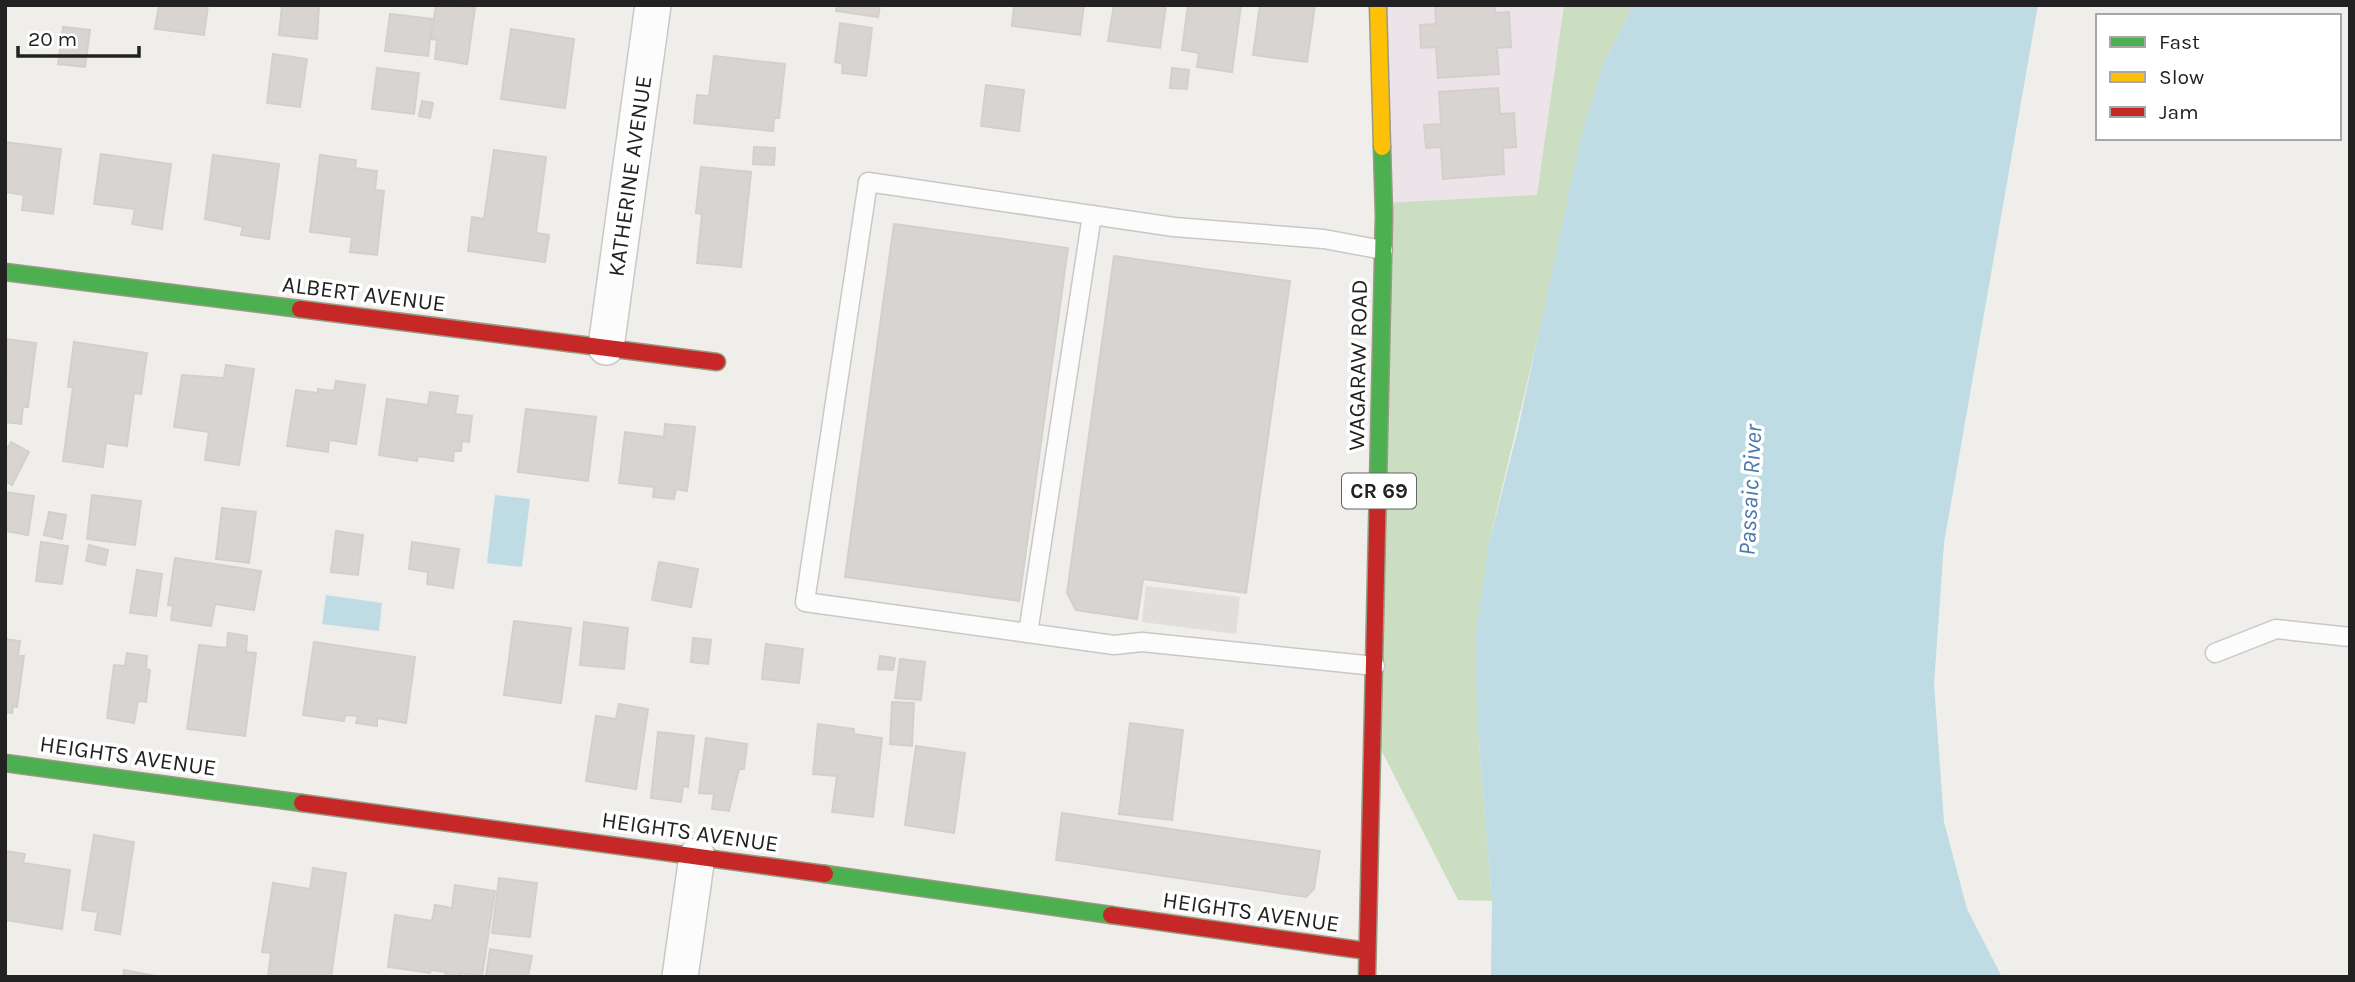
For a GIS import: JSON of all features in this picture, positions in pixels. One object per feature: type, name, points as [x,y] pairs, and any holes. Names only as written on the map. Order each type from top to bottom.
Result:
[{"type":"street","name":"KATHERINE AVENUE","points":[[607,347],[653,5]]},
{"type":"street","name":"WAGARAW ROAD","points":[[1367,977],[1383,250],[1378,5]]},
{"type":"street","name":"ALBERT AVENUE","points":[[5,272],[717,362]]},
{"type":"street","name":"HEIGHTS AVENUE","points":[[5,763],[698,856],[1367,951]]},
{"type":"street","points":[[680,977],[698,856]]},
{"type":"lane","points":[[1375,666],[1142,642],[1114,645],[805,602],[868,183],[1174,227],[1324,239],[1383,250]]},
{"type":"lane","points":[[1028,633],[1092,215]]},
{"type":"lane","points":[[2215,653],[2276,629],[2350,637]]},
{"type":"shaded area","points":[[1378,5],[1564,5],[1537,196],[1384,203]]},
{"type":"shaded area","points":[[1146,586],[1240,597],[1236,634],[1142,622]]},
{"type":"green space","points":[[1564,5],[1633,5],[1603,64],[1488,547],[1477,720],[1492,901],[1458,900],[1374,736],[1384,203],[1537,195]]},
{"type":"water","name":"Passaic River","points":[[1633,5],[2038,5],[1944,543],[1934,684],[1944,822],[1967,909],[2002,977],[1491,977],[1492,901],[1477,720],[1476,633],[1488,547],[1518,429],[1582,133],[1603,64]]},
{"type":"water","points":[[495,495],[530,499],[522,567],[487,563]]},
{"type":"water","points":[[326,595],[382,603],[379,631],[322,624]]},
{"type":"building","points":[[159,5],[208,5],[204,35],[155,29]]},
{"type":"building","points":[[282,5],[319,5],[317,39],[279,35]]},
{"type":"building","points":[[436,5],[475,8],[467,64],[435,59],[437,40],[431,39]]},
{"type":"building","points":[[837,5],[880,5],[878,17],[836,11]]},
{"type":"building","points":[[1014,5],[1084,5],[1080,35],[1012,26]]},
{"type":"building","points":[[1114,5],[1166,5],[1160,48],[1108,41]]},
{"type":"building","points":[[1188,5],[1241,5],[1232,72],[1197,67],[1199,53],[1182,50]]},
{"type":"building","points":[[1260,5],[1315,5],[1307,62],[1253,55]]},
{"type":"building","points":[[1435,5],[1495,5],[1495,13],[1509,12],[1511,47],[1497,48],[1499,74],[1438,78],[1436,47],[1421,48],[1420,25],[1436,24]]},
{"type":"building","points":[[390,14],[432,19],[428,56],[385,51]]},
{"type":"building","points":[[840,23],[872,28],[866,76],[842,73],[843,64],[835,62]]},
{"type":"building","points":[[63,27],[90,30],[85,67],[58,64]]},
{"type":"building","points":[[511,29],[574,39],[565,108],[501,99]]},
{"type":"building","points":[[273,54],[307,59],[300,107],[267,103]]},
{"type":"building","points":[[714,56],[785,64],[779,118],[774,118],[773,131],[694,123],[697,95],[709,96]]},
{"type":"building","points":[[377,68],[419,73],[414,114],[372,109]]},
{"type":"building","points":[[1172,68],[1189,70],[1187,89],[1170,88]]},
{"type":"building","points":[[986,85],[1024,90],[1019,131],[981,126]]},
{"type":"building","points":[[1498,88],[1500,114],[1514,113],[1516,147],[1503,148],[1504,174],[1443,179],[1441,147],[1426,148],[1424,125],[1441,124],[1439,92]]},
{"type":"building","points":[[422,101],[433,103],[430,118],[419,116]]},
{"type":"building","points":[[5,142],[61,149],[53,214],[22,210],[24,195],[5,192]]},
{"type":"building","points":[[754,147],[775,148],[774,165],[753,164]]},
{"type":"building","points":[[494,150],[546,157],[536,233],[549,235],[545,262],[468,251],[472,217],[484,219]]},
{"type":"building","points":[[101,154],[171,164],[162,229],[132,224],[135,209],[94,204]]},
{"type":"building","points":[[213,155],[279,164],[269,239],[241,235],[243,227],[205,219]]},
{"type":"building","points":[[320,155],[356,160],[355,168],[377,171],[375,190],[384,191],[377,255],[350,252],[352,237],[310,232]]},
{"type":"building","points":[[701,167],[751,172],[741,267],[697,263],[702,214],[696,213]]},
{"type":"building","points":[[894,224],[1068,248],[1019,601],[845,577]]},
{"type":"building","points":[[1114,256],[1290,281],[1246,593],[1143,579],[1137,619],[1076,610],[1067,593]]},
{"type":"building","points":[[7,339],[36,343],[28,407],[23,407],[21,424],[5,422]]},
{"type":"building","points":[[74,342],[147,353],[141,394],[134,393],[127,446],[106,443],[103,467],[63,461],[73,387],[68,387]]},
{"type":"building","points":[[226,365],[254,369],[239,465],[205,460],[209,432],[174,427],[182,375],[224,378]]},
{"type":"building","points":[[336,381],[365,385],[356,444],[329,440],[328,452],[287,446],[296,390],[318,393],[318,389],[334,391]]},
{"type":"building","points":[[430,392],[458,396],[455,414],[472,416],[469,442],[462,441],[461,451],[454,451],[453,461],[418,456],[417,461],[379,455],[387,399],[428,405]]},
{"type":"building","points":[[526,409],[596,417],[588,481],[518,472]]},
{"type":"building","points":[[665,424],[695,427],[687,491],[676,489],[674,499],[653,497],[654,487],[619,483],[625,432],[664,437]]},
{"type":"building","points":[[11,442],[29,452],[12,485],[5,481],[5,453]]},
{"type":"building","points":[[5,492],[34,496],[28,535],[5,531]]},
{"type":"building","points":[[92,495],[141,501],[135,545],[87,539]]},
{"type":"building","points":[[222,508],[256,512],[249,563],[216,559]]},
{"type":"building","points":[[49,512],[66,515],[62,539],[44,535]]},
{"type":"building","points":[[336,531],[363,535],[358,575],[331,572]]},
{"type":"building","points":[[41,542],[68,546],[62,584],[36,581]]},
{"type":"building","points":[[412,542],[459,549],[453,588],[427,584],[428,572],[409,569]]},
{"type":"building","points":[[89,545],[108,550],[105,565],[86,561]]},
{"type":"building","points":[[175,558],[261,571],[254,610],[215,604],[211,626],[171,620],[173,606],[168,605]]},
{"type":"building","points":[[659,562],[698,569],[691,607],[652,600]]},
{"type":"building","points":[[137,570],[162,574],[156,616],[130,613]]},
{"type":"building","points":[[514,621],[571,628],[561,703],[504,695]]},
{"type":"building","points":[[584,622],[628,628],[624,669],[580,665]]},
{"type":"building","points":[[228,633],[247,636],[246,652],[256,653],[245,736],[187,729],[199,645],[227,648]]},
{"type":"building","points":[[693,638],[711,640],[708,664],[691,662]]},
{"type":"building","points":[[5,639],[20,641],[18,656],[24,656],[17,707],[13,706],[12,713],[5,712]]},
{"type":"building","points":[[314,642],[415,657],[406,723],[377,718],[377,726],[356,723],[358,716],[345,715],[344,721],[303,715]]},
{"type":"building","points":[[766,644],[803,649],[799,683],[762,679]]},
{"type":"building","points":[[127,653],[147,656],[146,669],[150,670],[146,702],[138,701],[134,723],[107,718],[114,665],[125,666]]},
{"type":"building","points":[[880,656],[895,658],[893,670],[878,669]]},
{"type":"building","points":[[900,659],[925,662],[921,700],[895,698]]},
{"type":"building","points":[[892,702],[914,703],[912,746],[890,744]]},
{"type":"building","points":[[619,704],[648,709],[636,789],[586,781],[596,716],[616,719]]},
{"type":"building","points":[[1130,723],[1183,730],[1172,820],[1119,814]]},
{"type":"building","points":[[818,724],[854,729],[854,734],[882,738],[873,817],[832,812],[837,776],[813,774]]},
{"type":"building","points":[[658,732],[694,736],[688,787],[683,786],[681,802],[651,798]]},
{"type":"building","points":[[706,738],[747,744],[744,769],[739,769],[729,811],[712,809],[714,794],[699,793]]},
{"type":"building","points":[[916,746],[965,753],[954,833],[905,825]]},
{"type":"building","points":[[1062,813],[1320,851],[1314,889],[1306,897],[1056,860]]},
{"type":"building","points":[[94,835],[134,842],[120,934],[95,930],[98,912],[82,910]]},
{"type":"building","points":[[5,851],[25,854],[23,863],[70,870],[62,929],[5,920]]},
{"type":"building","points":[[313,868],[346,873],[331,977],[268,977],[271,953],[262,952],[273,883],[310,889]]},
{"type":"building","points":[[499,878],[537,883],[530,937],[492,933]]},
{"type":"building","points":[[455,885],[495,891],[482,976],[461,973],[461,977],[445,977],[446,972],[431,970],[430,973],[388,967],[395,915],[432,921],[435,905],[452,908]]},
{"type":"building","points":[[490,949],[532,956],[528,977],[486,976]]},
{"type":"building","points":[[124,970],[161,977],[123,977]]},
{"type":"traffic: fast","points":[[1378,484],[1384,216],[1382,147]]},
{"type":"traffic: fast","points":[[5,272],[300,309]]},
{"type":"traffic: fast","points":[[5,763],[302,803]]},
{"type":"traffic: fast","points":[[825,874],[1111,915]]},
{"type":"traffic: slow","points":[[1378,5],[1382,147]]},
{"type":"traffic: jam","points":[[300,309],[717,362]]},
{"type":"traffic: jam","points":[[1367,977],[1378,484]]},
{"type":"traffic: jam","points":[[302,803],[825,874]]},
{"type":"traffic: jam","points":[[1111,915],[1367,951]]}]
